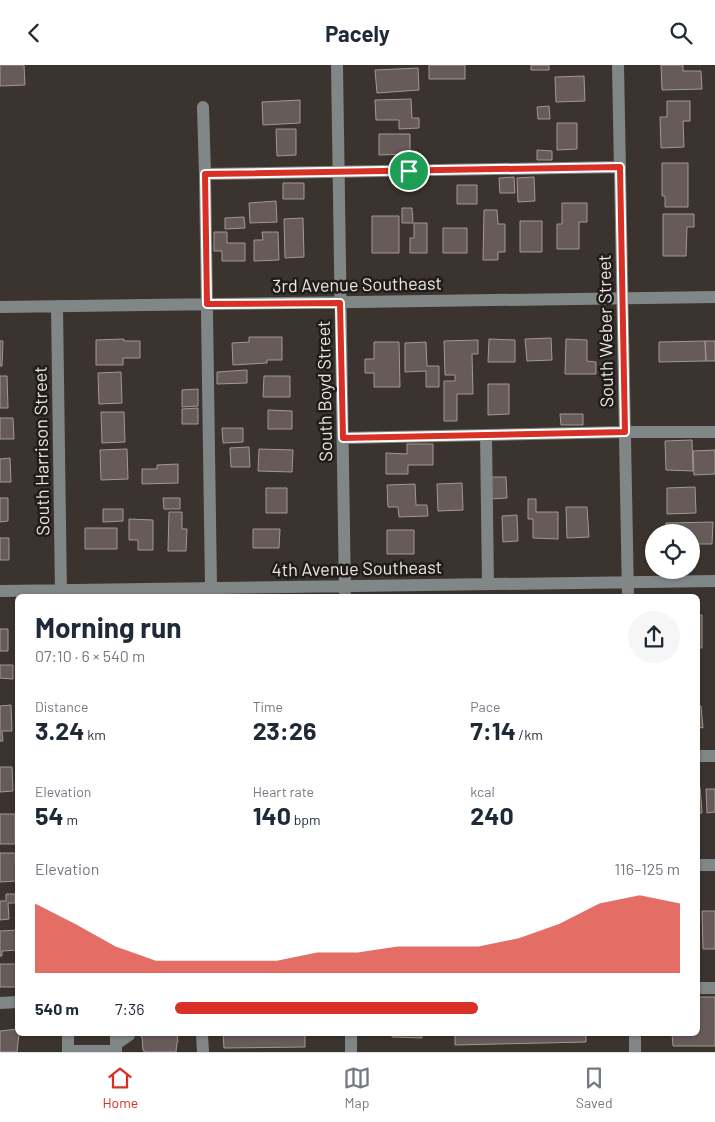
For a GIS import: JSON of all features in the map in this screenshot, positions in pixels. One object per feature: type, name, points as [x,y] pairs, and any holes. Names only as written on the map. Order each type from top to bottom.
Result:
[{"type":"street","name":"South Boyd Street","points":[[337,65],[345,591]]},
{"type":"street","name":"South Weber Street","points":[[618,65],[628,594]]},
{"type":"street","points":[[203,107],[211,588]]},
{"type":"street","points":[[205,174],[620,167]]},
{"type":"street","name":"3rd Avenue Southeast","points":[[0,307],[715,297]]},
{"type":"street","name":"South Harrison Street","points":[[57,306],[61,593]]},
{"type":"street","points":[[343,438],[715,432]]},
{"type":"street","points":[[486,435],[488,583]]},
{"type":"street","name":"4th Avenue Southeast","points":[[0,591],[61,593],[211,588],[345,591],[488,583],[715,581]]},
{"type":"street","points":[[700,757],[715,756]]},
{"type":"street","points":[[700,865],[715,865]]},
{"type":"street","points":[[700,988],[715,987]]},
{"type":"street","points":[[0,1003],[15,1002]]},
{"type":"street","points":[[68,1036],[68,1052],[116,1045],[128,1036]]},
{"type":"street","points":[[202,1036],[203,1052]]},
{"type":"street","points":[[351,1036],[351,1052]]},
{"type":"street","points":[[635,1036],[635,1052]]},
{"type":"building","points":[[0,65],[24,65],[25,85],[0,86]]},
{"type":"building","points":[[429,65],[465,65],[465,79],[429,79]]},
{"type":"building","points":[[531,65],[549,65],[549,70],[531,70]]},
{"type":"building","points":[[661,65],[683,65],[683,71],[701,71],[702,89],[662,90]]},
{"type":"building","points":[[418,68],[419,90],[377,93],[375,70]]},
{"type":"building","points":[[584,76],[585,101],[556,102],[555,77]]},
{"type":"building","points":[[411,99],[412,118],[419,118],[419,128],[399,129],[399,120],[376,120],[375,100]]},
{"type":"building","points":[[300,100],[300,123],[263,125],[262,102]]},
{"type":"building","points":[[667,101],[690,101],[690,121],[683,121],[684,147],[661,148],[660,117],[667,117]]},
{"type":"building","points":[[549,106],[550,119],[538,119],[537,107]]},
{"type":"building","points":[[557,123],[577,123],[577,149],[557,150]]},
{"type":"building","points":[[276,129],[296,129],[296,155],[277,156]]},
{"type":"building","points":[[379,134],[410,134],[410,154],[379,155]]},
{"type":"building","points":[[537,150],[552,151],[552,160],[537,160]]},
{"type":"building","points":[[662,163],[688,163],[688,207],[665,207],[665,196],[662,196]]},
{"type":"building","points":[[514,177],[515,193],[500,193],[499,178]]},
{"type":"building","points":[[534,177],[535,201],[518,202],[517,178]]},
{"type":"building","points":[[283,183],[304,183],[304,199],[283,199]]},
{"type":"building","points":[[457,185],[477,185],[477,204],[457,204]]},
{"type":"building","points":[[276,201],[277,222],[250,223],[249,203]]},
{"type":"building","points":[[562,203],[587,203],[587,222],[579,222],[579,249],[557,249],[557,224],[562,224]]},
{"type":"building","points":[[402,208],[412,208],[413,223],[402,223]]},
{"type":"building","points":[[484,210],[497,210],[498,224],[505,224],[505,252],[498,252],[498,260],[483,260]]},
{"type":"building","points":[[663,214],[694,214],[694,227],[687,227],[686,256],[663,256]]},
{"type":"building","points":[[372,216],[399,216],[399,253],[372,253]]},
{"type":"building","points":[[244,217],[245,228],[225,229],[225,218]]},
{"type":"building","points":[[303,218],[304,257],[285,258],[284,219]]},
{"type":"building","points":[[520,221],[542,221],[542,252],[520,252]]},
{"type":"building","points":[[414,223],[427,223],[427,253],[410,253],[410,238],[414,238]]},
{"type":"building","points":[[443,228],[467,228],[467,253],[443,253]]},
{"type":"building","points":[[214,232],[227,232],[227,243],[245,243],[245,261],[222,261],[222,251],[214,251]]},
{"type":"building","points":[[262,232],[278,232],[279,260],[254,261],[254,240],[263,240]]},
{"type":"building","points":[[249,337],[282,337],[282,360],[267,360],[267,363],[233,365],[232,343],[249,342]]},
{"type":"building","points":[[551,338],[552,360],[527,361],[525,339]]},
{"type":"building","points":[[124,339],[124,341],[140,341],[140,358],[123,358],[123,365],[96,365],[96,340]]},
{"type":"building","points":[[489,339],[515,340],[515,362],[488,362]]},
{"type":"building","points":[[566,339],[587,340],[587,361],[596,362],[596,374],[565,374]]},
{"type":"building","points":[[478,340],[478,354],[472,354],[473,394],[457,394],[457,421],[444,421],[444,381],[455,381],[455,375],[445,375],[444,341]]},
{"type":"building","points":[[0,341],[3,341],[2,366],[0,366]]},
{"type":"building","points":[[705,341],[715,341],[715,361],[706,361]]},
{"type":"building","points":[[705,341],[706,361],[659,362],[659,342]]},
{"type":"building","points":[[374,342],[399,342],[400,387],[374,387],[374,373],[365,373],[365,359],[374,359]]},
{"type":"building","points":[[426,342],[427,366],[439,366],[439,387],[426,387],[426,371],[405,372],[405,343]]},
{"type":"building","points":[[247,370],[247,383],[217,384],[217,372]]},
{"type":"building","points":[[121,372],[122,403],[99,404],[98,373]]},
{"type":"building","points":[[0,376],[7,376],[8,408],[0,408]]},
{"type":"building","points":[[264,376],[290,376],[290,397],[263,397]]},
{"type":"building","points":[[488,384],[509,384],[509,414],[488,415]]},
{"type":"building","points":[[198,389],[198,406],[182,407],[182,390]]},
{"type":"building","points":[[198,408],[198,424],[182,424],[182,409]]},
{"type":"building","points":[[268,410],[292,411],[292,429],[268,429]]},
{"type":"building","points":[[101,412],[124,412],[125,442],[102,443]]},
{"type":"building","points":[[560,414],[583,414],[583,425],[561,425]]},
{"type":"building","points":[[0,418],[13,418],[14,439],[0,439]]},
{"type":"building","points":[[222,428],[243,428],[243,442],[223,443]]},
{"type":"building","points":[[692,440],[693,471],[666,470],[665,441]]},
{"type":"building","points":[[407,444],[433,444],[433,465],[408,465],[408,474],[386,474],[386,453],[407,454]]},
{"type":"building","points":[[249,447],[250,467],[231,467],[230,448]]},
{"type":"building","points":[[127,449],[128,479],[101,480],[100,450]]},
{"type":"building","points":[[259,449],[293,450],[292,472],[258,471]]},
{"type":"building","points":[[715,450],[715,474],[694,475],[693,451]]},
{"type":"building","points":[[10,458],[11,482],[0,482],[0,459]]},
{"type":"building","points":[[178,464],[178,483],[142,484],[142,469],[157,469],[157,465]]},
{"type":"building","points":[[490,477],[506,477],[507,498],[491,499]]},
{"type":"building","points":[[462,483],[463,510],[438,511],[437,484]]},
{"type":"building","points":[[415,484],[416,505],[427,505],[428,516],[399,517],[398,507],[388,507],[387,485]]},
{"type":"building","points":[[695,487],[696,513],[667,514],[667,488]]},
{"type":"building","points":[[266,488],[287,488],[287,513],[266,513]]},
{"type":"building","points":[[0,498],[8,498],[8,521],[0,522]]},
{"type":"building","points":[[163,498],[180,498],[180,509],[164,509]]},
{"type":"building","points":[[528,499],[536,499],[536,512],[558,512],[558,539],[533,538],[533,519],[528,519]]},
{"type":"building","points":[[566,507],[587,507],[589,537],[567,538]]},
{"type":"building","points":[[103,509],[123,509],[123,521],[103,522]]},
{"type":"building","points":[[169,512],[182,512],[182,529],[187,529],[186,551],[168,551]]},
{"type":"building","points":[[517,515],[518,541],[503,542],[502,516]]},
{"type":"building","points":[[129,519],[153,520],[153,550],[138,550],[138,540],[129,540]]},
{"type":"building","points":[[713,522],[712,544],[700,544],[700,524],[666,523]]},
{"type":"building","points":[[85,528],[117,528],[117,549],[85,549]]},
{"type":"building","points":[[253,529],[280,529],[279,548],[253,548]]},
{"type":"building","points":[[387,530],[414,530],[414,554],[387,554]]},
{"type":"building","points":[[0,538],[9,538],[9,560],[0,560]]},
{"type":"building","points":[[700,615],[702,615],[702,648],[700,648]]},
{"type":"building","points":[[0,629],[8,629],[8,651],[0,651]]},
{"type":"building","points":[[0,665],[13,665],[13,679],[0,678]]},
{"type":"building","points":[[11,705],[12,731],[2,731],[3,741],[0,741],[0,706]]},
{"type":"building","points":[[700,706],[701,706],[703,728],[700,727]]},
{"type":"building","points":[[0,767],[12,767],[13,791],[0,792]]},
{"type":"building","points":[[700,787],[702,813],[700,813]]},
{"type":"building","points":[[706,789],[715,789],[715,812],[707,813]]},
{"type":"building","points":[[0,814],[15,814],[15,844],[0,844]]},
{"type":"building","points":[[0,853],[15,853],[15,881],[0,882]]},
{"type":"building","points":[[6,894],[15,894],[15,903],[8,903],[9,919],[0,920],[0,901],[6,901]]},
{"type":"building","points":[[702,911],[715,911],[715,949],[703,949]]},
{"type":"building","points":[[15,930],[15,950],[2,951],[2,956],[0,956],[0,931]]},
{"type":"building","points":[[0,964],[15,964],[15,987],[0,987]]},
{"type":"building","points":[[700,997],[715,997],[715,1046],[673,1046],[672,1036],[700,1036]]},
{"type":"building","points":[[15,1029],[15,1036],[19,1036],[17,1052],[0,1052],[0,1031]]},
{"type":"building","points":[[177,1036],[176,1052],[144,1052],[141,1037]]},
{"type":"building","points":[[223,1036],[305,1036],[305,1047],[224,1048]]},
{"type":"building","points":[[422,1036],[422,1038],[392,1037]]},
{"type":"building","points":[[455,1036],[586,1036],[586,1042],[455,1045]]},
{"type":"route","points":[[620,167],[625,432],[343,438],[340,303],[207,304],[205,174],[409,171],[620,167]]}]
